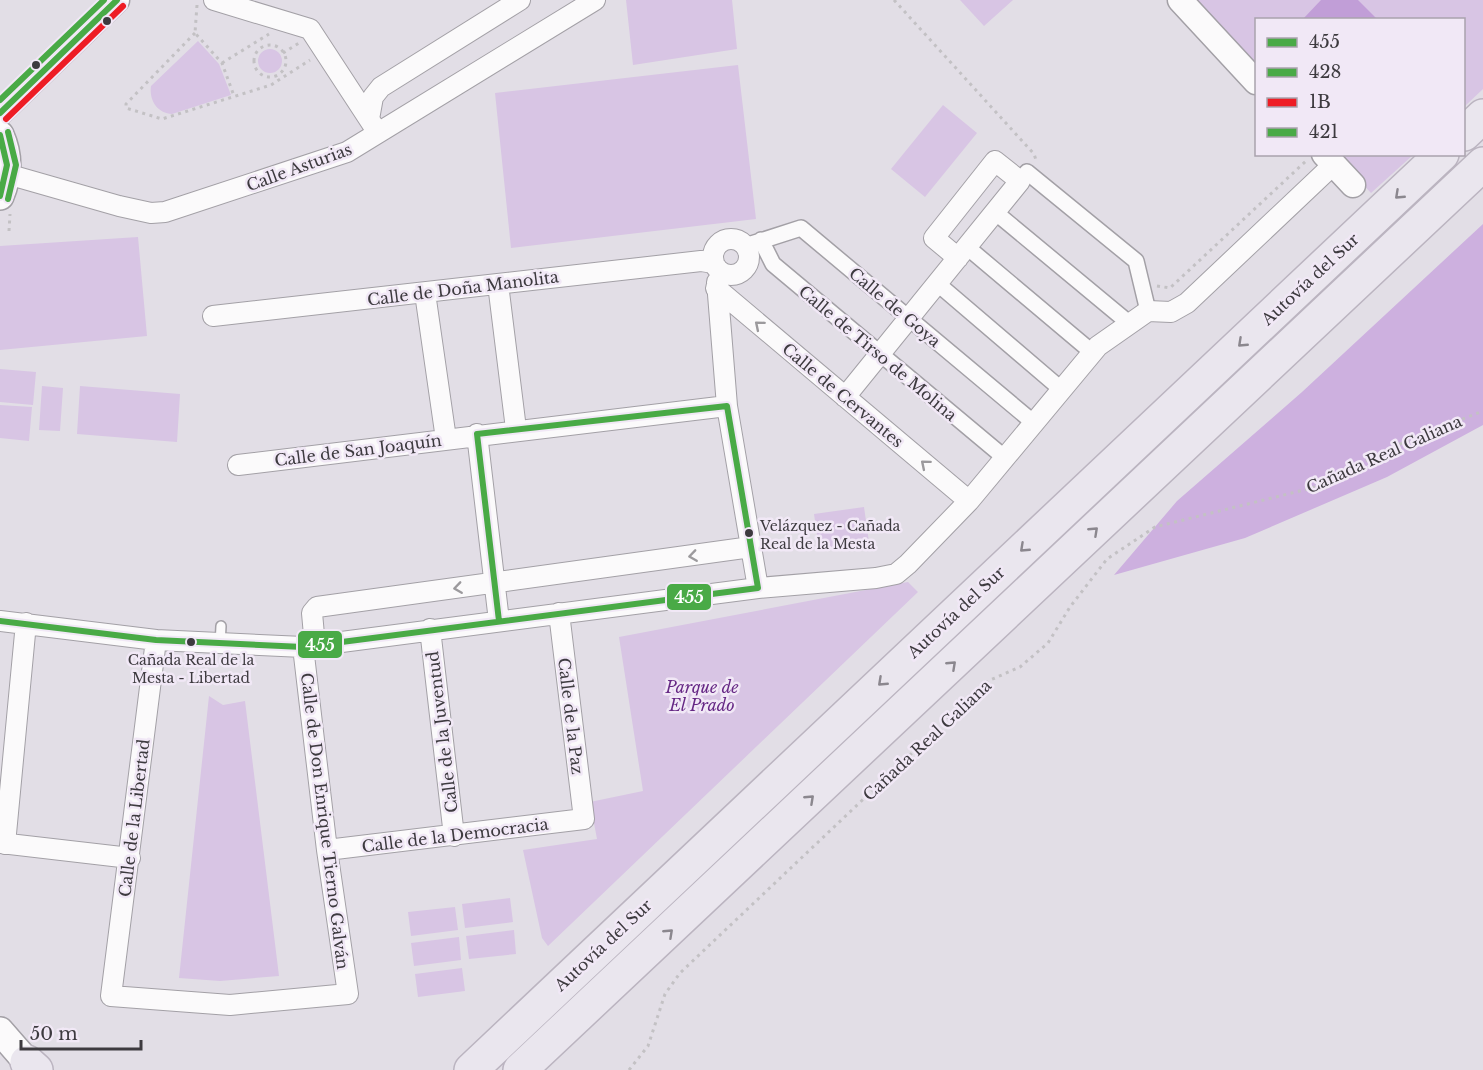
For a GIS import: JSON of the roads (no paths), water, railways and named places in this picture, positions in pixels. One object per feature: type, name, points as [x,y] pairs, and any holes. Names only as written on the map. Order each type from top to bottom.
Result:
[{"type":"highway","points":[[1465,133],[1483,116]]},
{"type":"highway","name":"Autovía del Sur","points":[[471,1070],[1440,156]]},
{"type":"highway","points":[[520,1070],[626,973],[1483,164]]},
{"type":"highway","points":[[449,1070],[529,994],[597,950]]},
{"type":"highway","points":[[546,1070],[603,1012],[626,973]]},
{"type":"main road","points":[[0,135],[7,152],[3,185]]},
{"type":"main road","points":[[0,1031],[21,1064]]},
{"type":"street","points":[[0,113],[117,0]]},
{"type":"street","points":[[214,0],[310,29],[373,126]]},
{"type":"street","points":[[373,126],[373,97],[381,87],[520,0]]},
{"type":"street","name":"Calle Asturias","points":[[3,185],[150,213],[165,212],[347,152],[373,126],[595,0]]},
{"type":"street","points":[[1180,0],[1255,80]]},
{"type":"street","points":[[0,621],[156,640],[220,636],[309,646],[758,588],[876,578],[896,574],[969,501],[1093,353],[1148,311],[1172,312],[1187,303],[1324,158],[1353,185]]},
{"type":"street","points":[[1020,181],[995,161],[934,238],[962,253],[1093,353]]},
{"type":"street","points":[[845,397],[1027,172],[1136,261],[1148,311]]},
{"type":"street","points":[[995,212],[1130,324]]},
{"type":"street","name":"Calle de Goya","points":[[753,243],[801,228],[1034,423]]},
{"type":"street","points":[[716,274],[729,275],[746,268],[753,243],[735,239],[723,241],[715,250],[716,274],[727,406],[758,588]]},
{"type":"street","name":"Calle de Tirso de Molina","points":[[753,243],[773,264],[1005,459]]},
{"type":"street","name":"Calle de Doña Manolita","points":[[213,316],[701,261],[716,274]]},
{"type":"street","name":"Calle de Cervantes","points":[[716,274],[845,397],[969,501]]},
{"type":"street","points":[[498,284],[516,429]]},
{"type":"street","points":[[938,284],[1062,390]]},
{"type":"street","points":[[425,293],[446,439]]},
{"type":"street","name":"Calle de San Joaquín","points":[[238,465],[516,429],[727,406]]},
{"type":"street","points":[[477,434],[499,621]]},
{"type":"street","name":"Calle de Don Enrique Tierno Galván","points":[[111,996],[230,1005],[348,994],[327,850],[309,646],[312,613],[317,607],[751,548]]},
{"type":"street","name":"Calle de la Paz","points":[[559,613],[584,819]]},
{"type":"street","points":[[26,623],[2,843],[129,858]]},
{"type":"street","name":"Calle de la Juventud","points":[[430,629],[454,836]]},
{"type":"street","name":"Calle de la Libertad","points":[[111,996],[156,640]]},
{"type":"street","name":"Calle de la Democracia","points":[[327,850],[584,819]]},
{"type":"place","name":"Velázquez - Cañada Real de la Mesta","points":[[749,533]]},
{"type":"place","name":"Cañada Real de la Mesta - Libertad","points":[[191,642]]},
{"type":"park label","name":"Parque de El Prado","points":[[702,696]]}]
